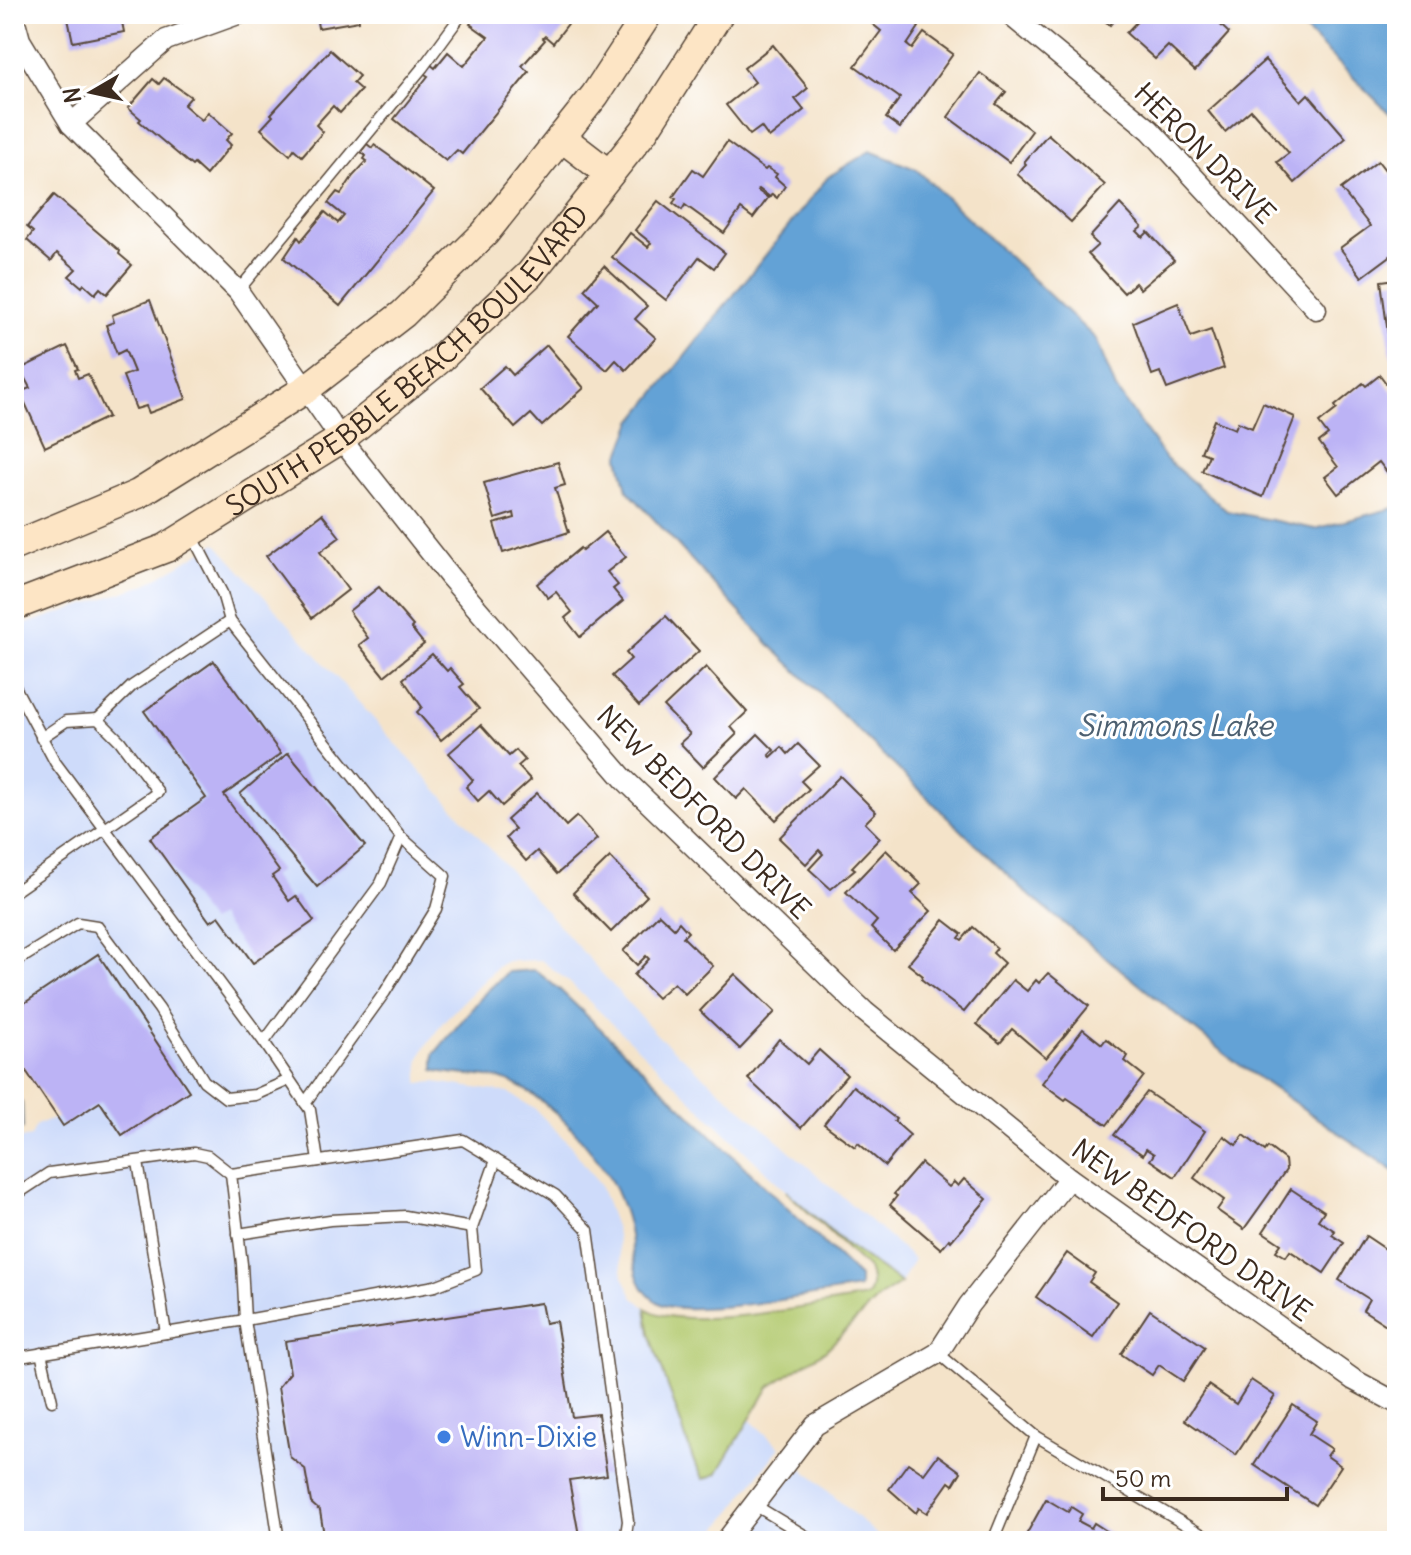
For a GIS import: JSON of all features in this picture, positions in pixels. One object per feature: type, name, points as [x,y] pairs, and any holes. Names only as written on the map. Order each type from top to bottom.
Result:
[{"type":"street","points":[[71,124],[166,40],[238,14]]},
{"type":"street","name":"SOUTH PEBBLE BEACH BOULEVARD","points":[[14,546],[138,494],[306,389],[403,314],[485,233],[595,95],[648,14]]},
{"type":"street","name":"SOUTH PEBBLE BEACH BOULEVARD","points":[[14,606],[166,548],[341,439],[439,360],[530,274],[644,131],[719,14]]},
{"type":"street","name":"HERON DRIVE","points":[[1009,14],[1150,130],[1316,309]]},
{"type":"street","name":"NEW BEDFORD DRIVE","points":[[14,18],[20,40],[71,124],[238,291],[341,439],[450,577],[624,779],[865,1012],[1069,1178],[1354,1380],[1397,1403]]},
{"type":"street","points":[[561,137],[609,174]]},
{"type":"street","points":[[726,1541],[815,1425],[938,1353],[969,1305],[1069,1178]]},
{"type":"lane","points":[[238,291],[423,67],[462,14]]},
{"type":"lane","points":[[191,533],[222,593],[230,621],[401,837],[445,876],[436,909],[385,992],[305,1103]]},
{"type":"lane","points":[[41,738],[66,721],[98,719],[132,686],[230,621]]},
{"type":"lane","points":[[14,686],[55,762],[264,1042],[310,1110],[318,1161]]},
{"type":"lane","points":[[14,892],[158,792],[120,741],[98,719]]},
{"type":"lane","points":[[264,1042],[381,883],[401,837]]},
{"type":"lane","points":[[14,963],[78,923],[97,926],[159,1009],[204,1081],[226,1098],[255,1095],[289,1080]]},
{"type":"lane","points":[[231,1174],[463,1140],[555,1195],[588,1230],[628,1521],[625,1541]]},
{"type":"lane","points":[[14,1196],[49,1173],[194,1153],[208,1156],[231,1174],[245,1320],[279,1541]]},
{"type":"lane","points":[[14,1358],[435,1286],[476,1270],[472,1228],[496,1160]]},
{"type":"lane","points":[[138,1162],[166,1333]]},
{"type":"lane","points":[[238,1234],[330,1220],[405,1216],[472,1228]]},
{"type":"lane","points":[[41,1353],[52,1401]]},
{"type":"lane","points":[[938,1353],[1036,1436],[1213,1541]]},
{"type":"lane","points":[[993,1541],[1036,1436]]},
{"type":"lane","points":[[753,1504],[814,1541]]},
{"type":"shaded area","points":[[216,543],[658,1036],[914,1259],[901,1283],[844,1243],[569,982],[541,960],[507,961],[499,965],[443,1022],[419,1061],[419,1083],[435,1082],[509,1093],[535,1109],[570,1145],[600,1185],[616,1229],[623,1276],[633,1297],[646,1308],[650,1334],[694,1462],[717,1474],[749,1419],[780,1447],[709,1541],[14,1541],[14,1140],[31,1137],[36,1125],[57,1118],[65,1100],[14,1036],[14,628],[145,585]]},
{"type":"shaded area","points":[[800,1466],[884,1541],[743,1541]]},
{"type":"green space","points":[[786,1191],[844,1243],[901,1283],[877,1299],[826,1350],[769,1387],[717,1474],[704,1479],[694,1462],[650,1334],[646,1308],[663,1315],[717,1318],[861,1298],[867,1296],[870,1289],[868,1269]]},
{"type":"water","points":[[1289,14],[1397,14],[1397,120],[1395,119]]},
{"type":"water","name":"Simmons Lake","points":[[870,151],[916,169],[1096,339],[1116,389],[1166,459],[1227,511],[1315,529],[1397,507],[1397,1173],[1231,1059],[1024,891],[770,645],[627,490],[619,457],[633,421],[828,177]]},
{"type":"water","points":[[535,970],[560,990],[859,1277],[859,1288],[699,1308],[676,1308],[652,1298],[639,1282],[628,1224],[616,1191],[591,1152],[569,1126],[531,1093],[508,1081],[434,1070],[434,1054],[485,993],[508,972]]},
{"type":"water","points":[[14,1090],[22,1103],[23,1128],[14,1129]]},
{"type":"building","points":[[67,14],[125,14],[127,21],[122,22],[124,32],[73,42]]},
{"type":"building","points":[[316,14],[358,14],[359,21],[318,28]]},
{"type":"building","points":[[478,14],[574,16],[553,43],[545,36],[543,38],[545,40],[522,66],[529,72],[462,154],[457,150],[446,161],[394,119],[428,76],[423,73],[430,64],[435,68],[448,52],[464,66],[488,37],[470,24]]},
{"type":"building","points":[[876,14],[901,14],[919,27],[907,45],[912,49],[924,33],[953,54],[900,128],[886,118],[900,98],[855,66],[881,31],[870,22]]},
{"type":"building","points":[[1096,14],[1119,14],[1110,25]]},
{"type":"building","points":[[1144,14],[1209,14],[1229,33],[1195,71],[1168,46],[1155,59],[1126,33]]},
{"type":"building","points":[[773,45],[808,88],[795,99],[804,110],[769,138],[761,127],[750,135],[726,105],[755,82],[744,68]]},
{"type":"building","points":[[330,50],[359,76],[353,83],[361,90],[340,113],[333,106],[316,125],[323,132],[302,156],[294,149],[290,155],[261,129]]},
{"type":"building","points":[[1265,60],[1301,101],[1308,94],[1346,138],[1295,183],[1277,162],[1289,153],[1251,110],[1225,132],[1208,111]]},
{"type":"building","points":[[980,73],[1006,92],[996,104],[1032,131],[1009,162],[948,117]]},
{"type":"building","points":[[164,78],[191,97],[184,105],[192,112],[202,120],[208,112],[232,133],[226,140],[231,145],[206,175],[139,121],[141,119],[128,108],[153,79],[159,84]]},
{"type":"building","points":[[1048,134],[1105,185],[1071,222],[1017,174]]},
{"type":"building","points":[[727,142],[765,170],[767,168],[777,174],[775,177],[785,186],[777,198],[759,189],[768,198],[753,218],[741,209],[724,233],[685,205],[682,210],[673,203],[676,199],[673,197],[693,169],[703,176]]},
{"type":"building","points":[[367,144],[372,148],[374,145],[434,191],[340,306],[284,258],[298,237],[301,241],[325,212],[338,223],[344,216],[328,203],[337,192],[341,194],[367,161],[361,152]]},
{"type":"building","points":[[1378,161],[1389,175],[1397,169],[1397,251],[1362,277],[1340,248],[1370,226],[1341,189]]},
{"type":"building","points":[[54,195],[120,251],[119,254],[132,265],[107,294],[100,288],[95,294],[84,284],[82,287],[69,276],[76,269],[57,253],[51,261],[27,240],[33,232],[27,227]]},
{"type":"building","points":[[658,201],[725,253],[714,268],[699,257],[666,300],[612,257],[630,233],[648,247],[651,243],[635,230]]},
{"type":"building","points":[[1120,204],[1142,227],[1137,231],[1143,237],[1148,232],[1174,260],[1140,289],[1135,283],[1124,293],[1088,254],[1098,245],[1090,237]]},
{"type":"building","points":[[604,266],[647,306],[635,319],[656,338],[626,370],[616,360],[607,370],[568,336],[598,302],[584,289]]},
{"type":"building","points":[[1397,279],[1397,356],[1391,357],[1381,281]]},
{"type":"building","points":[[150,300],[186,399],[149,413],[146,406],[136,409],[123,376],[134,372],[125,350],[117,354],[106,325],[114,322],[112,315]]},
{"type":"building","points":[[1178,303],[1191,337],[1211,330],[1224,368],[1167,389],[1160,372],[1152,375],[1133,322]]},
{"type":"building","points":[[547,345],[584,388],[542,426],[531,414],[515,428],[480,388],[505,366],[513,375]]},
{"type":"building","points":[[67,346],[78,369],[75,370],[78,378],[88,374],[108,417],[45,447],[20,392],[30,388],[20,369]]},
{"type":"building","points":[[1380,375],[1397,398],[1397,470],[1390,476],[1379,462],[1338,494],[1325,477],[1338,467],[1319,442],[1328,435],[1319,423],[1363,383],[1366,386]]},
{"type":"building","points":[[1263,403],[1295,417],[1263,497],[1202,471],[1209,455],[1201,452],[1214,420],[1235,429],[1238,422],[1252,428]]},
{"type":"building","points":[[558,462],[565,485],[555,488],[569,532],[503,553],[494,524],[515,518],[514,513],[495,519],[484,483]]},
{"type":"building","points":[[322,514],[340,537],[320,552],[348,590],[312,618],[266,556]]},
{"type":"building","points":[[605,532],[626,557],[607,572],[618,585],[613,589],[623,601],[580,637],[565,618],[572,612],[556,592],[548,598],[537,584],[580,548],[582,551]]},
{"type":"building","points":[[379,587],[413,626],[411,628],[424,644],[384,676],[359,645],[368,638],[349,611]]},
{"type":"building","points":[[666,616],[699,651],[639,706],[612,676],[631,659],[626,653]]},
{"type":"building","points":[[432,654],[464,684],[460,687],[479,709],[441,740],[417,712],[422,707],[403,679]]},
{"type":"building","points":[[214,661],[281,754],[224,795],[279,871],[272,876],[289,901],[296,896],[314,921],[253,963],[219,916],[210,922],[150,838],[206,798],[144,711]]},
{"type":"building","points":[[706,667],[747,712],[731,727],[737,734],[703,767],[680,743],[690,734],[664,707]]},
{"type":"building","points":[[481,725],[509,756],[516,750],[525,760],[518,766],[531,780],[502,806],[489,791],[478,801],[466,787],[473,780],[449,753]]},
{"type":"building","points":[[758,734],[774,750],[769,755],[771,757],[782,747],[788,754],[798,744],[819,765],[801,781],[809,789],[776,820],[746,789],[736,799],[715,777]]},
{"type":"building","points":[[288,753],[365,846],[317,887],[240,794]]},
{"type":"building","points":[[840,776],[876,812],[865,823],[880,838],[852,867],[855,869],[831,889],[809,869],[823,854],[819,850],[806,864],[779,838]]},
{"type":"building","points":[[537,793],[566,826],[577,816],[597,839],[557,874],[537,851],[526,861],[506,838],[515,829],[507,820]]},
{"type":"building","points":[[886,850],[921,884],[912,893],[931,911],[893,950],[871,928],[877,921],[846,892]]},
{"type":"building","points":[[610,857],[647,896],[611,932],[573,893]]},
{"type":"building","points":[[659,914],[674,928],[679,922],[688,932],[683,937],[713,966],[685,994],[674,983],[657,998],[634,975],[649,959],[646,956],[637,965],[623,951]]},
{"type":"building","points":[[944,920],[962,934],[959,938],[962,940],[973,927],[997,948],[993,953],[1004,963],[964,1012],[921,979],[923,976],[908,964]]},
{"type":"building","points":[[98,954],[189,1091],[122,1135],[100,1102],[63,1126],[14,1053],[14,1010]]},
{"type":"building","points":[[1048,973],[1089,1006],[1046,1058],[1012,1029],[1000,1043],[977,1024],[1013,980],[1027,991],[1036,980],[1039,983]]},
{"type":"building","points":[[735,974],[775,1012],[740,1049],[700,1011]]},
{"type":"building","points":[[1083,1029],[1102,1044],[1106,1039],[1128,1056],[1125,1061],[1144,1076],[1107,1125],[1042,1083]]},
{"type":"building","points":[[779,1039],[807,1064],[819,1050],[847,1075],[801,1128],[748,1079]]},
{"type":"building","points":[[853,1086],[896,1119],[894,1121],[910,1135],[885,1166],[858,1143],[855,1147],[824,1124]]},
{"type":"building","points":[[1147,1092],[1205,1131],[1175,1177],[1150,1160],[1154,1154],[1146,1149],[1143,1155],[1114,1135]]},
{"type":"building","points":[[1244,1135],[1265,1151],[1268,1147],[1285,1160],[1286,1170],[1244,1229],[1217,1210],[1224,1200],[1194,1178],[1224,1136],[1236,1145]]},
{"type":"building","points":[[921,1163],[949,1187],[954,1182],[958,1186],[964,1179],[987,1199],[941,1249],[890,1205],[897,1196],[894,1194]]},
{"type":"building","points":[[1291,1189],[1324,1211],[1318,1220],[1335,1231],[1332,1235],[1344,1243],[1324,1273],[1290,1251],[1286,1257],[1276,1251],[1281,1244],[1263,1232]]},
{"type":"building","points":[[1366,1236],[1387,1250],[1394,1239],[1397,1240],[1397,1318],[1391,1328],[1363,1310],[1369,1299],[1339,1280]]},
{"type":"building","points":[[1067,1253],[1095,1273],[1089,1282],[1117,1302],[1093,1337],[1036,1297]]},
{"type":"building","name":"Winn-Dixie","points":[[541,1303],[545,1323],[556,1321],[572,1417],[598,1414],[607,1475],[569,1480],[580,1541],[325,1541],[320,1511],[311,1503],[305,1469],[290,1457],[278,1387],[290,1373],[285,1341]]},
{"type":"building","points":[[1150,1310],[1205,1347],[1183,1381],[1159,1365],[1152,1375],[1121,1354]]},
{"type":"building","points":[[1251,1380],[1275,1396],[1236,1455],[1185,1420],[1208,1385],[1236,1404]]},
{"type":"building","points":[[1293,1405],[1317,1421],[1309,1434],[1332,1449],[1327,1456],[1341,1466],[1315,1505],[1254,1465]]},
{"type":"building","points":[[938,1455],[961,1472],[953,1485],[949,1482],[927,1513],[919,1508],[916,1513],[889,1489],[908,1463],[924,1474]]},
{"type":"building","points":[[1046,1499],[1068,1512],[1071,1507],[1082,1514],[1078,1521],[1091,1528],[1094,1523],[1118,1541],[1034,1541],[1026,1535]]},
{"type":"place","name":"Winn-Dixie","points":[[444,1437]]}]
